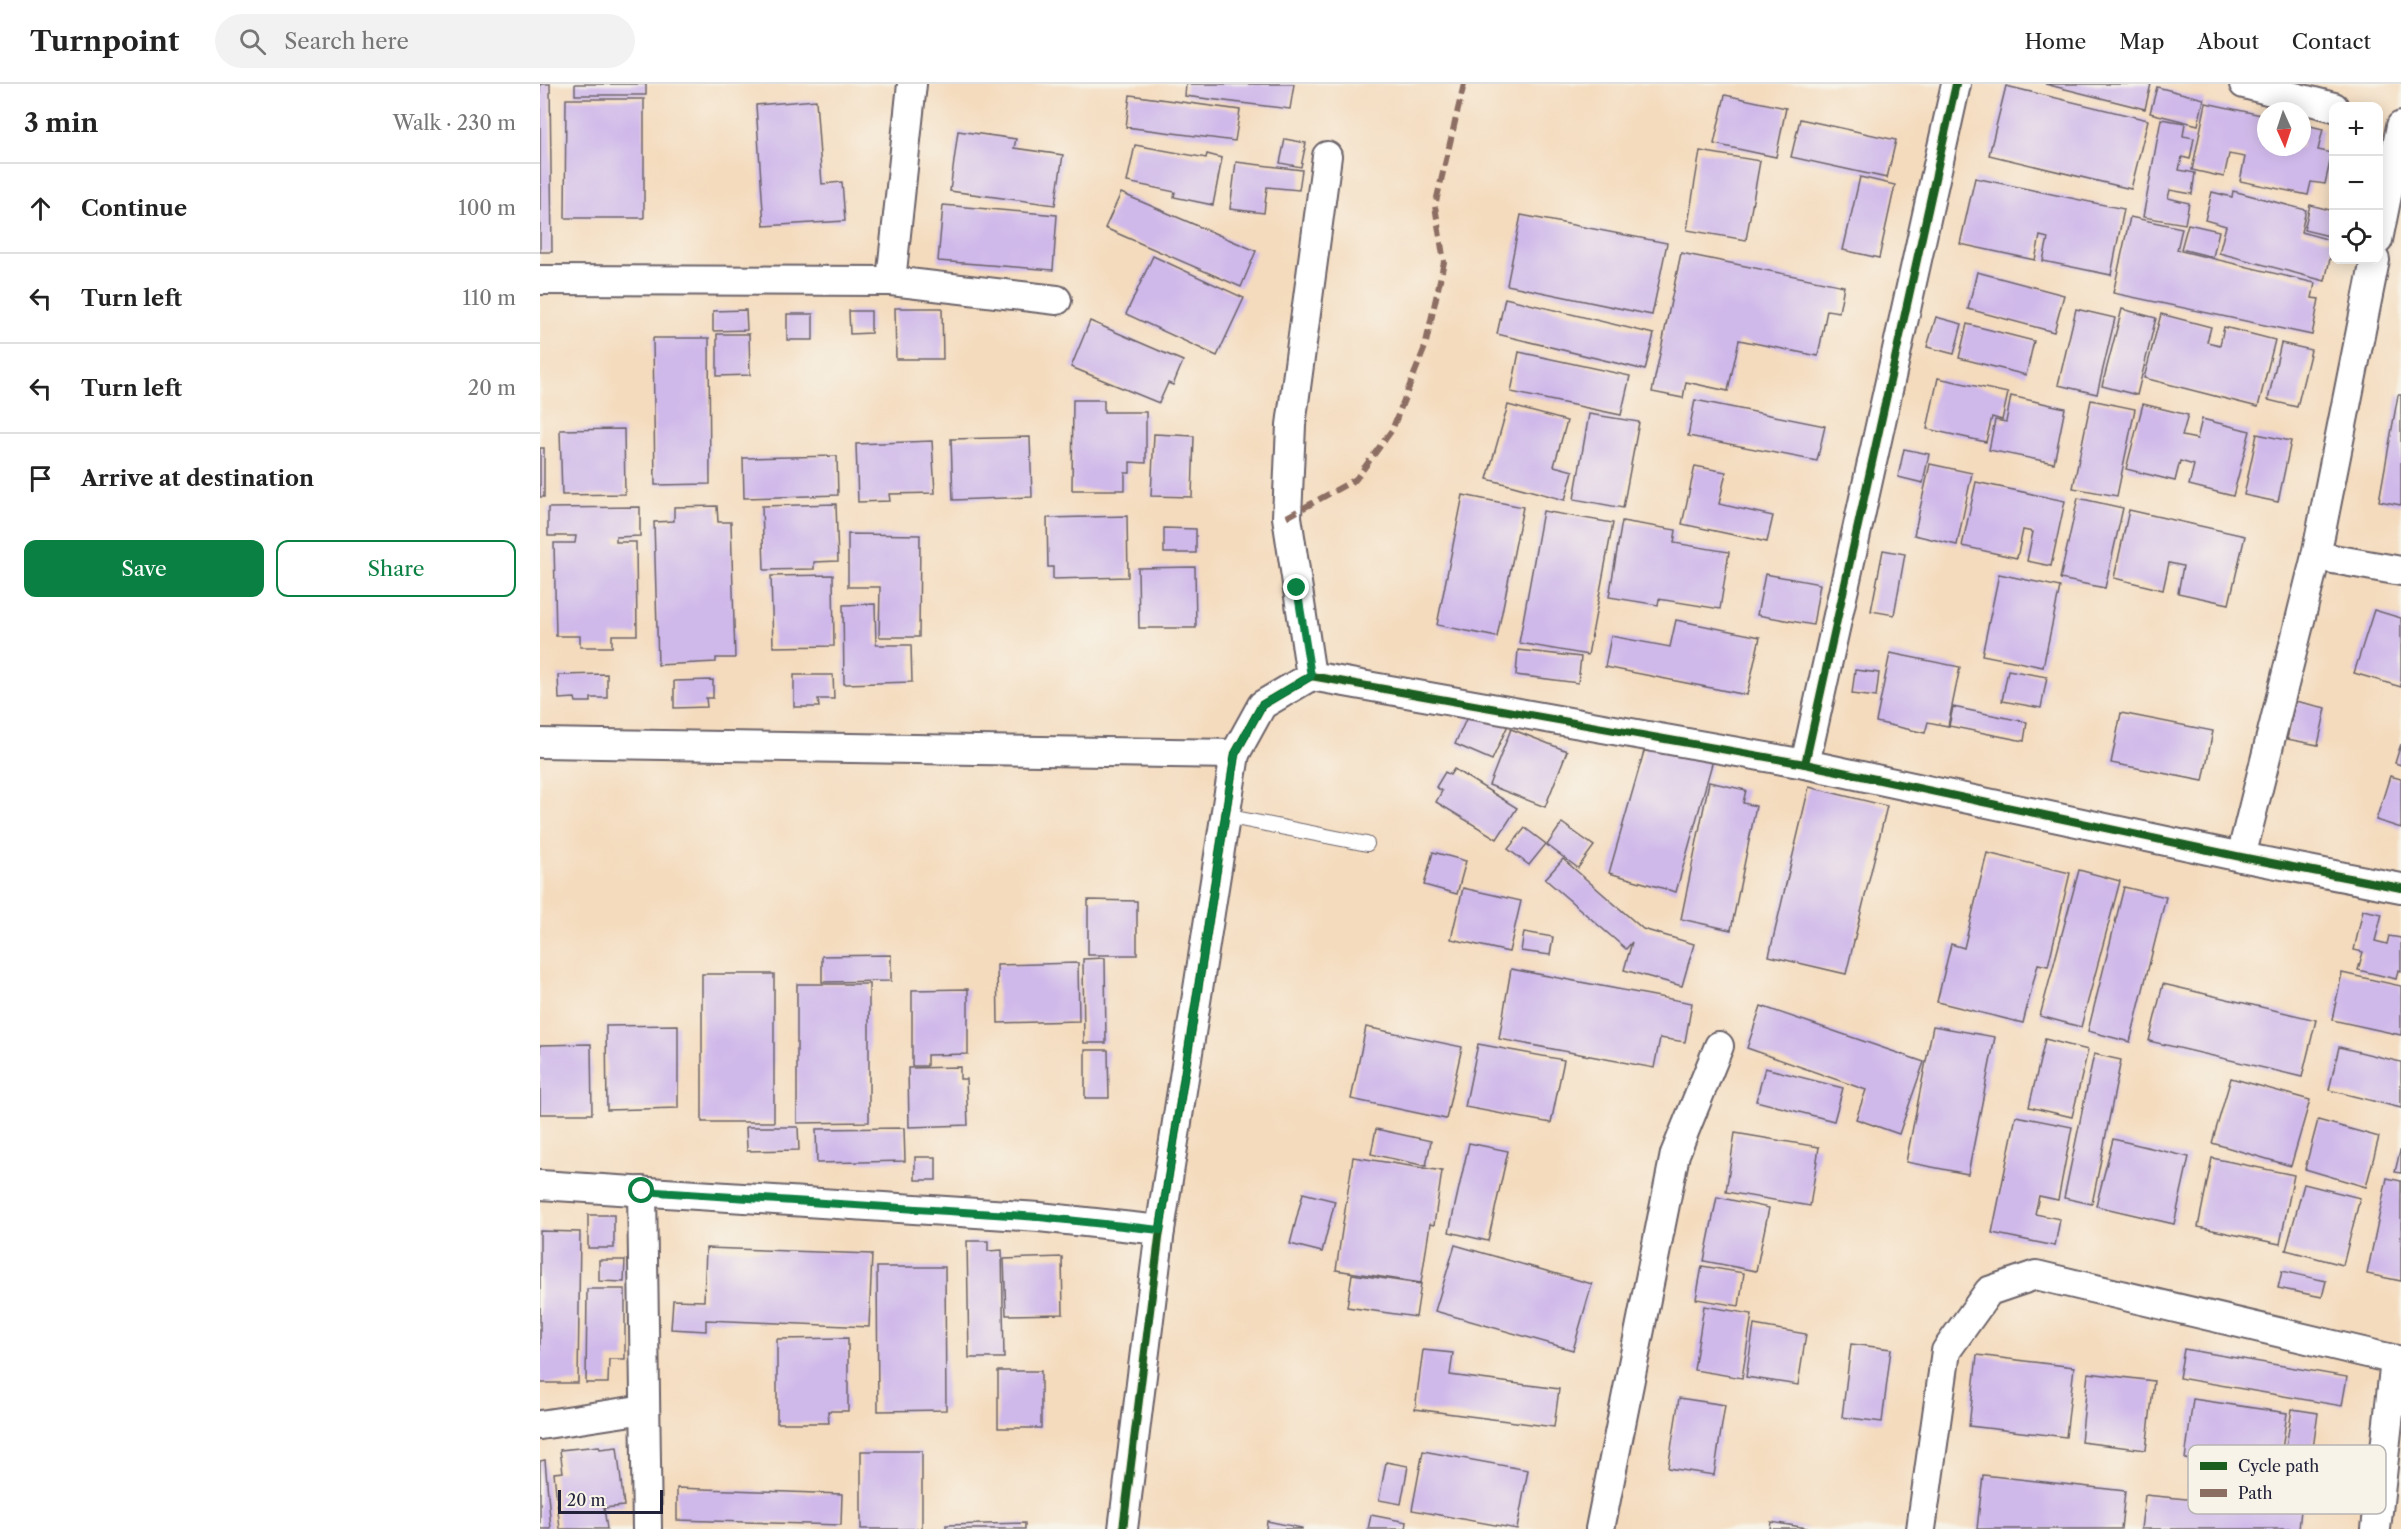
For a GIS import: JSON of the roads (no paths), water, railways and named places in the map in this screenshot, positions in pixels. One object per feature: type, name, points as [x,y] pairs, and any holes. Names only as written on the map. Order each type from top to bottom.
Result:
[{"type":"street","points":[[891,281],[912,84]]},
{"type":"street","points":[[1805,764],[1956,84]]},
{"type":"street","points":[[2244,84],[2329,106]]},
{"type":"street","points":[[2383,119],[2401,125],[2383,219]]},
{"type":"street","points":[[1311,676],[1287,517],[1291,425],[1327,156]]},
{"type":"street","points":[[2241,857],[2316,556],[2374,264]]},
{"type":"street","points":[[540,280],[891,281],[1057,300]]},
{"type":"street","points":[[2316,556],[2401,571]]},
{"type":"street","points":[[1123,1529],[1160,1230],[1235,754],[1262,705],[1311,676],[1805,764],[2241,857],[2401,888]]},
{"type":"street","points":[[540,743],[1235,754]]},
{"type":"street","points":[[1600,1529],[1675,1154],[1719,1046]]},
{"type":"street","points":[[540,1185],[1039,1217],[1160,1230]]},
{"type":"street","points":[[642,1191],[646,1529]]},
{"type":"street","points":[[1921,1529],[1946,1351],[1989,1291],[2037,1275],[2398,1361],[2386,1453]]},
{"type":"street","points":[[540,1425],[645,1409]]},
{"type":"street","points":[[2376,1529],[2378,1514]]},
{"type":"lane","points":[[1225,816],[1367,844]]}]
